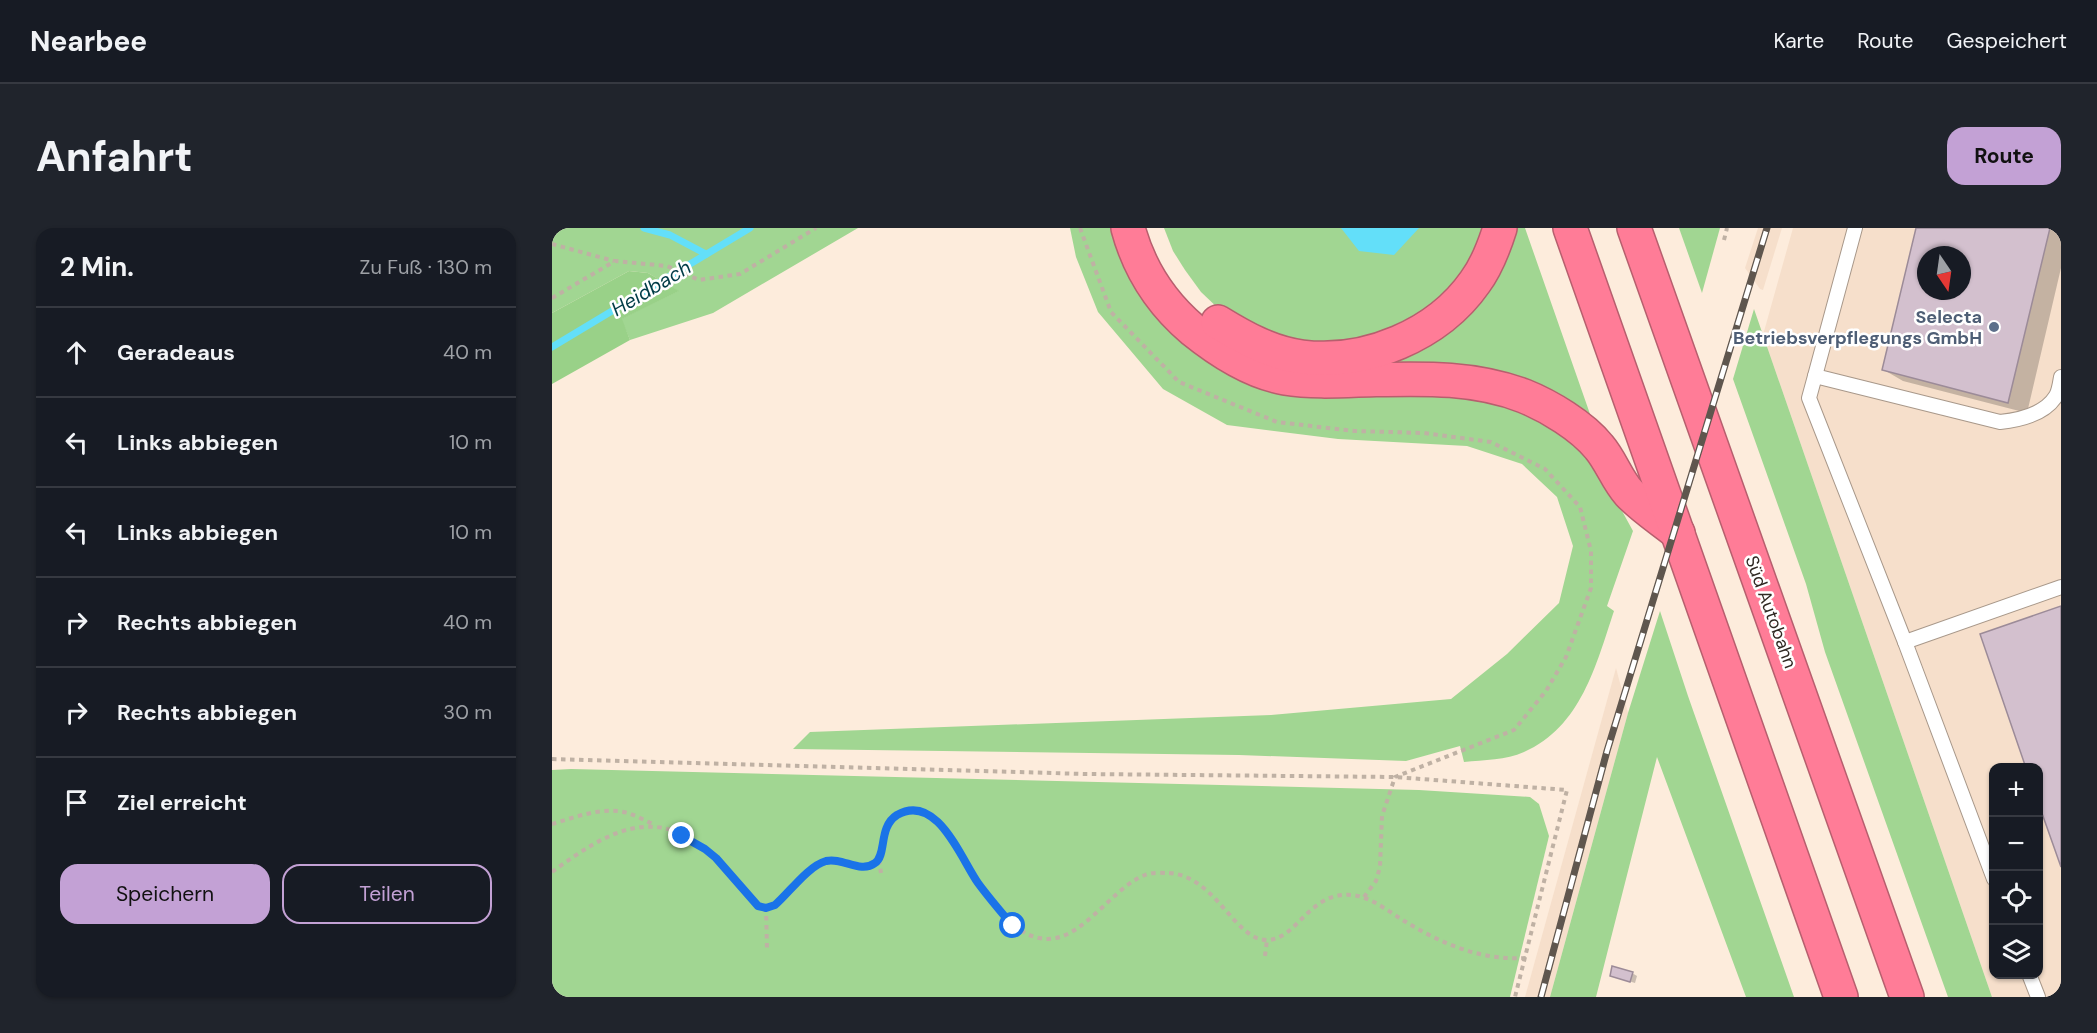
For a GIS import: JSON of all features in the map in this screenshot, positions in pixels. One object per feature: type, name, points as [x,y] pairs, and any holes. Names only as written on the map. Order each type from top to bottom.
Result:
[{"type":"highway","points":[[1128,228],[1134,249],[1146,275],[1160,295],[1178,317],[1222,352],[1253,367],[1284,378],[1319,381],[1460,380],[1494,386],[1525,396],[1553,410],[1599,447],[1628,492],[1678,534]]},
{"type":"highway","points":[[1151,228],[1164,262],[1177,282],[1215,321],[1241,337],[1268,348],[1303,357],[1348,357],[1391,347],[1425,329],[1452,308],[1475,282],[1491,254],[1500,228]]},
{"type":"highway","points":[[1570,228],[1841,997]]},
{"type":"highway","name":"Süd Autobahn","points":[[1634,228],[1906,997]]},
{"type":"lane","points":[[1856,228],[1809,398],[1905,642],[1991,871]]},
{"type":"lane","points":[[1815,376],[2000,422],[2016,420],[2041,411],[2056,396],[2061,377]]},
{"type":"lane","points":[[1905,642],[2061,587]]},
{"type":"lane","points":[[2031,979],[2038,997]]},
{"type":"path","points":[[552,244],[615,261],[667,266],[699,279],[740,274],[816,228]]},
{"type":"path","points":[[1080,228],[1098,278]]},
{"type":"path","points":[[1724,240],[1727,228]]},
{"type":"path","points":[[552,298],[615,261]]},
{"type":"path","points":[[1395,777],[1514,730],[1546,691],[1566,657],[1591,588],[1591,550],[1580,507]]},
{"type":"path","points":[[552,759],[1087,774],[1395,777],[1567,790],[1515,997]]},
{"type":"path","points":[[1364,897],[1376,881],[1380,867],[1382,816],[1395,777]]},
{"type":"path","points":[[881,873],[879,860],[888,823],[909,810],[924,812],[937,820],[948,833],[977,882],[997,908],[1013,926],[1040,939],[1063,937],[1080,926],[1127,885],[1147,874],[1171,873],[1196,880],[1240,925],[1252,935],[1267,940],[1283,935],[1314,906],[1338,895],[1364,897],[1408,923],[1460,949],[1505,960],[1526,958]]},
{"type":"path","points":[[552,824],[591,812],[629,813],[682,836],[705,849],[716,858],[758,906],[766,908],[775,905],[815,867],[828,861],[860,867],[872,865],[879,860]]},
{"type":"path","points":[[552,872],[587,847],[608,837],[639,826],[659,826]]},
{"type":"path","points":[[766,908],[767,949]]},
{"type":"path","points":[[1265,956],[1267,940]]},
{"type":"shaded area","points":[[1758,228],[1782,228],[1763,290],[1745,268]]},
{"type":"shaded area","points":[[1793,228],[2061,228],[2061,997],[1992,997],[1763,335]]},
{"type":"shaded area","points":[[1616,668],[1628,713],[1550,997],[1525,997]]},
{"type":"green space","points":[[552,228],[858,228],[713,313],[630,340],[621,319],[678,291],[648,273],[629,271],[552,313]]},
{"type":"green space","points":[[1070,228],[1115,228],[1150,304],[1451,391],[1502,402],[1540,419],[1575,444],[1599,469],[1633,531],[1607,606],[1614,611],[1593,673],[1573,711],[1560,727],[1543,741],[1517,755],[1464,762],[1460,746],[1406,761],[1239,755],[793,749],[810,732],[1271,715],[1451,699],[1507,654],[1559,603],[1573,546],[1557,497],[1522,464],[1467,446],[1338,439],[1227,425],[1163,389],[1098,312],[1076,257]]},
{"type":"green space","points":[[1164,228],[1483,228],[1475,251],[1462,276],[1440,303],[1391,334],[1304,346],[1221,311],[1201,292],[1185,270],[1173,251]]},
{"type":"green space","points":[[1513,228],[1525,228],[1597,434],[1584,420],[1361,367],[1398,357]]},
{"type":"green space","points":[[1679,228],[1720,228],[1702,293]]},
{"type":"green space","points":[[629,271],[648,273],[679,291],[622,319],[630,340],[552,384],[552,313]]},
{"type":"green space","points":[[1754,309],[1992,997],[1948,997],[1825,652],[1806,584],[1733,379]]},
{"type":"green space","points":[[1660,611],[1794,997],[1746,997],[1657,757],[1596,997],[1550,997],[1628,713]]},
{"type":"green space","points":[[552,770],[1419,790],[1530,797],[1539,804],[1549,836],[1510,997],[552,997]]},
{"type":"water","points":[[1341,228],[1419,228],[1394,255],[1359,251]]},
{"type":"building","points":[[1916,228],[2050,228],[2008,403],[1882,370]]},
{"type":"building","points":[[2061,606],[2061,867],[2043,816],[2043,763],[2024,763],[1980,634]]},
{"type":"building","points":[[1612,966],[1633,972],[1630,982],[1610,976]]},
{"type":"waterway","points":[[644,228],[670,235],[706,254]]},
{"type":"waterway","name":"Heidbach","points":[[552,347],[750,228]]},
{"type":"railway","points":[[1541,997],[1607,751],[1767,228]]},
{"type":"place","name":"Selecta Betriebsverpflegungs GmbH","points":[[1994,327]]},
{"type":"route","points":[[682,836],[716,858],[758,906],[766,908],[775,905],[815,867],[828,861],[860,867],[872,865],[879,860],[888,823],[909,810],[924,812],[937,820],[948,833],[977,882],[1013,926]]}]
